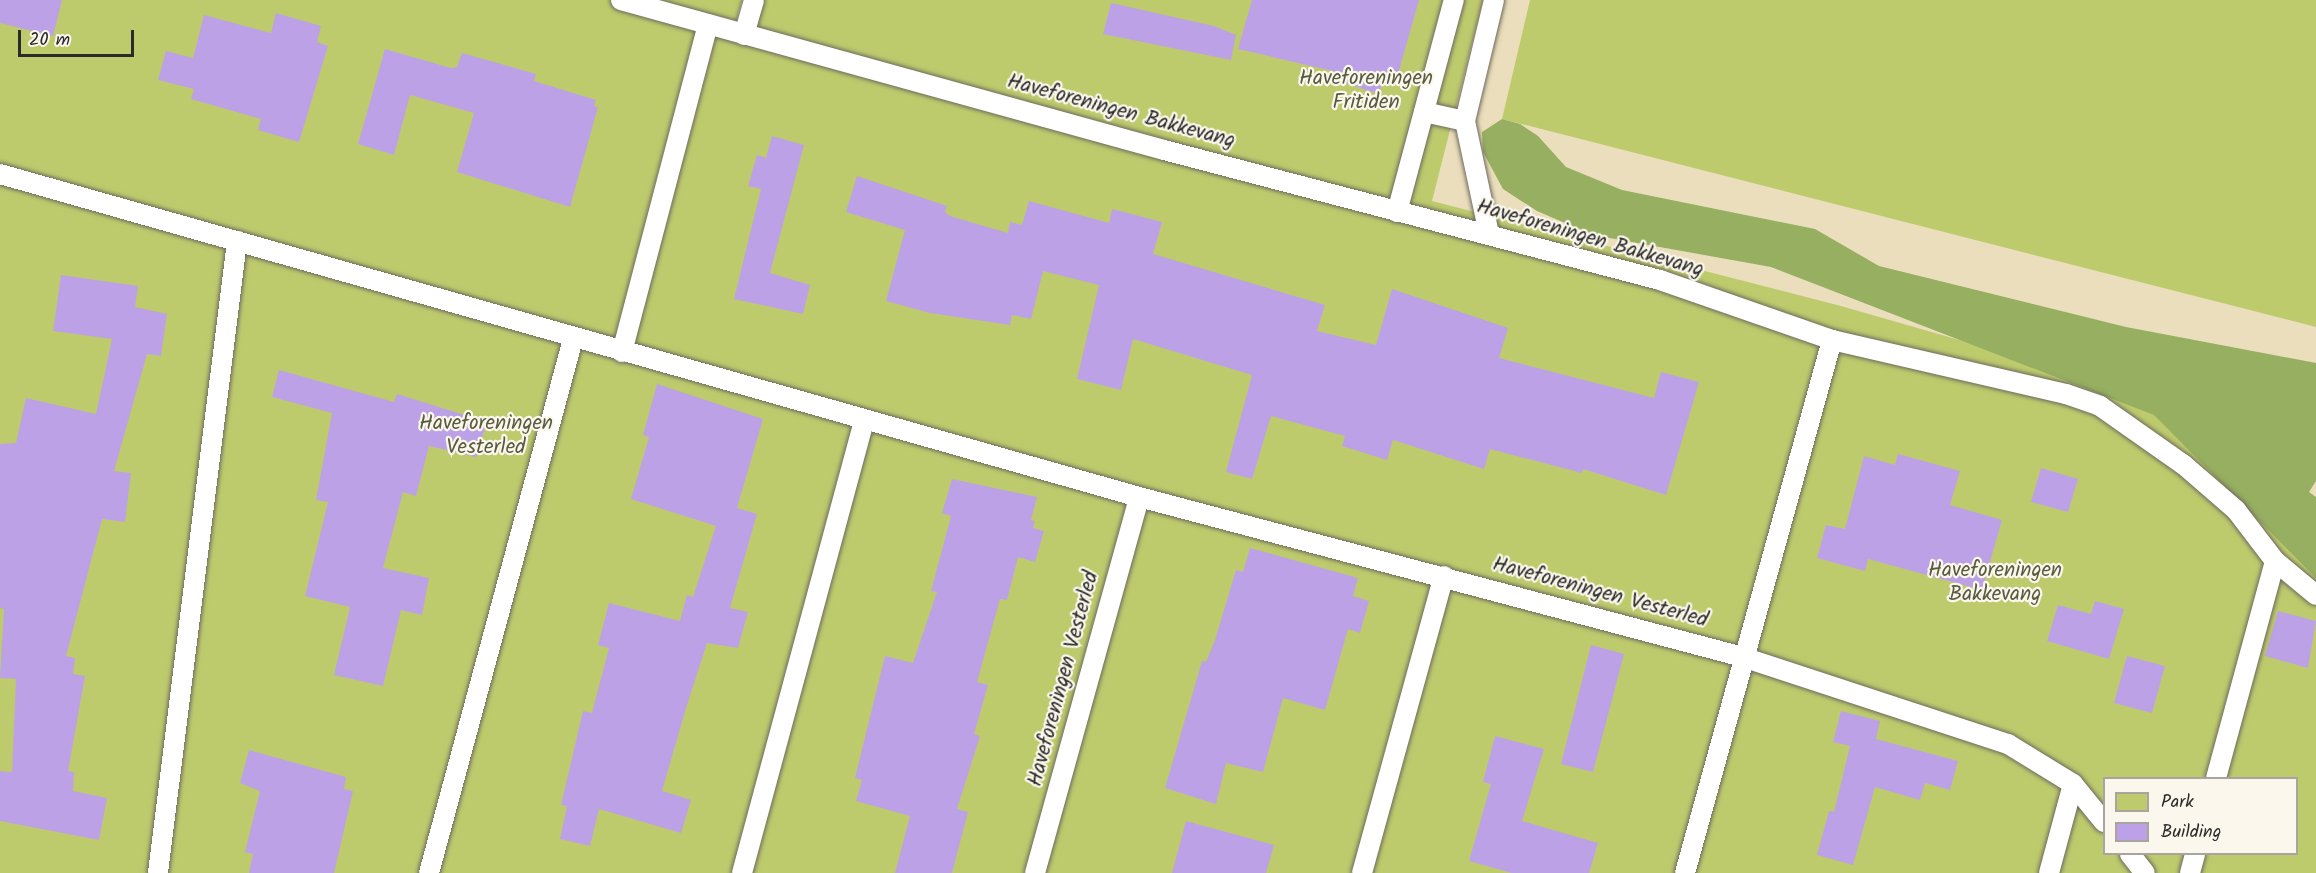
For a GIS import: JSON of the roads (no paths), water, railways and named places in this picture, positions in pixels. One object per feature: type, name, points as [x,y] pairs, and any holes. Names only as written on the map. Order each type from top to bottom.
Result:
[{"type":"lane","name":"Haveforeningen Bakkevang","points":[[621,0],[1397,212],[1660,280],[1832,340],[2066,394],[2100,406],[2184,465],[2236,510],[2275,561],[2316,595]]},
{"type":"lane","points":[[744,35],[754,0]]},
{"type":"lane","points":[[1397,212],[1454,0]]},
{"type":"lane","points":[[1489,234],[1466,122],[1494,0]]},
{"type":"lane","points":[[622,352],[708,24]]},
{"type":"lane","points":[[1424,112],[1466,122]]},
{"type":"lane","name":"Haveforeningen Vesterled","points":[[0,174],[573,339],[1139,497],[1743,657]]},
{"type":"lane","points":[[158,873],[237,241]]},
{"type":"lane","points":[[429,873],[573,339]]},
{"type":"lane","points":[[1685,873],[1832,340]]},
{"type":"lane","points":[[741,873],[864,420]]},
{"type":"lane","name":"Haveforeningen Vesterled","points":[[1035,873],[1139,497]]},
{"type":"lane","points":[[2216,777],[2275,561]]},
{"type":"lane","points":[[1362,873],[1444,576]]},
{"type":"lane","points":[[1743,657],[2008,744],[2073,784],[2103,821]]},
{"type":"lane","points":[[2049,873],[2073,784]]},
{"type":"lane","points":[[2131,855],[2145,873]]},
{"type":"lane","points":[[2190,873],[2195,855]]},
{"type":"park label","name":"Haveforeningen Fritiden","points":[[1366,91]]}]
